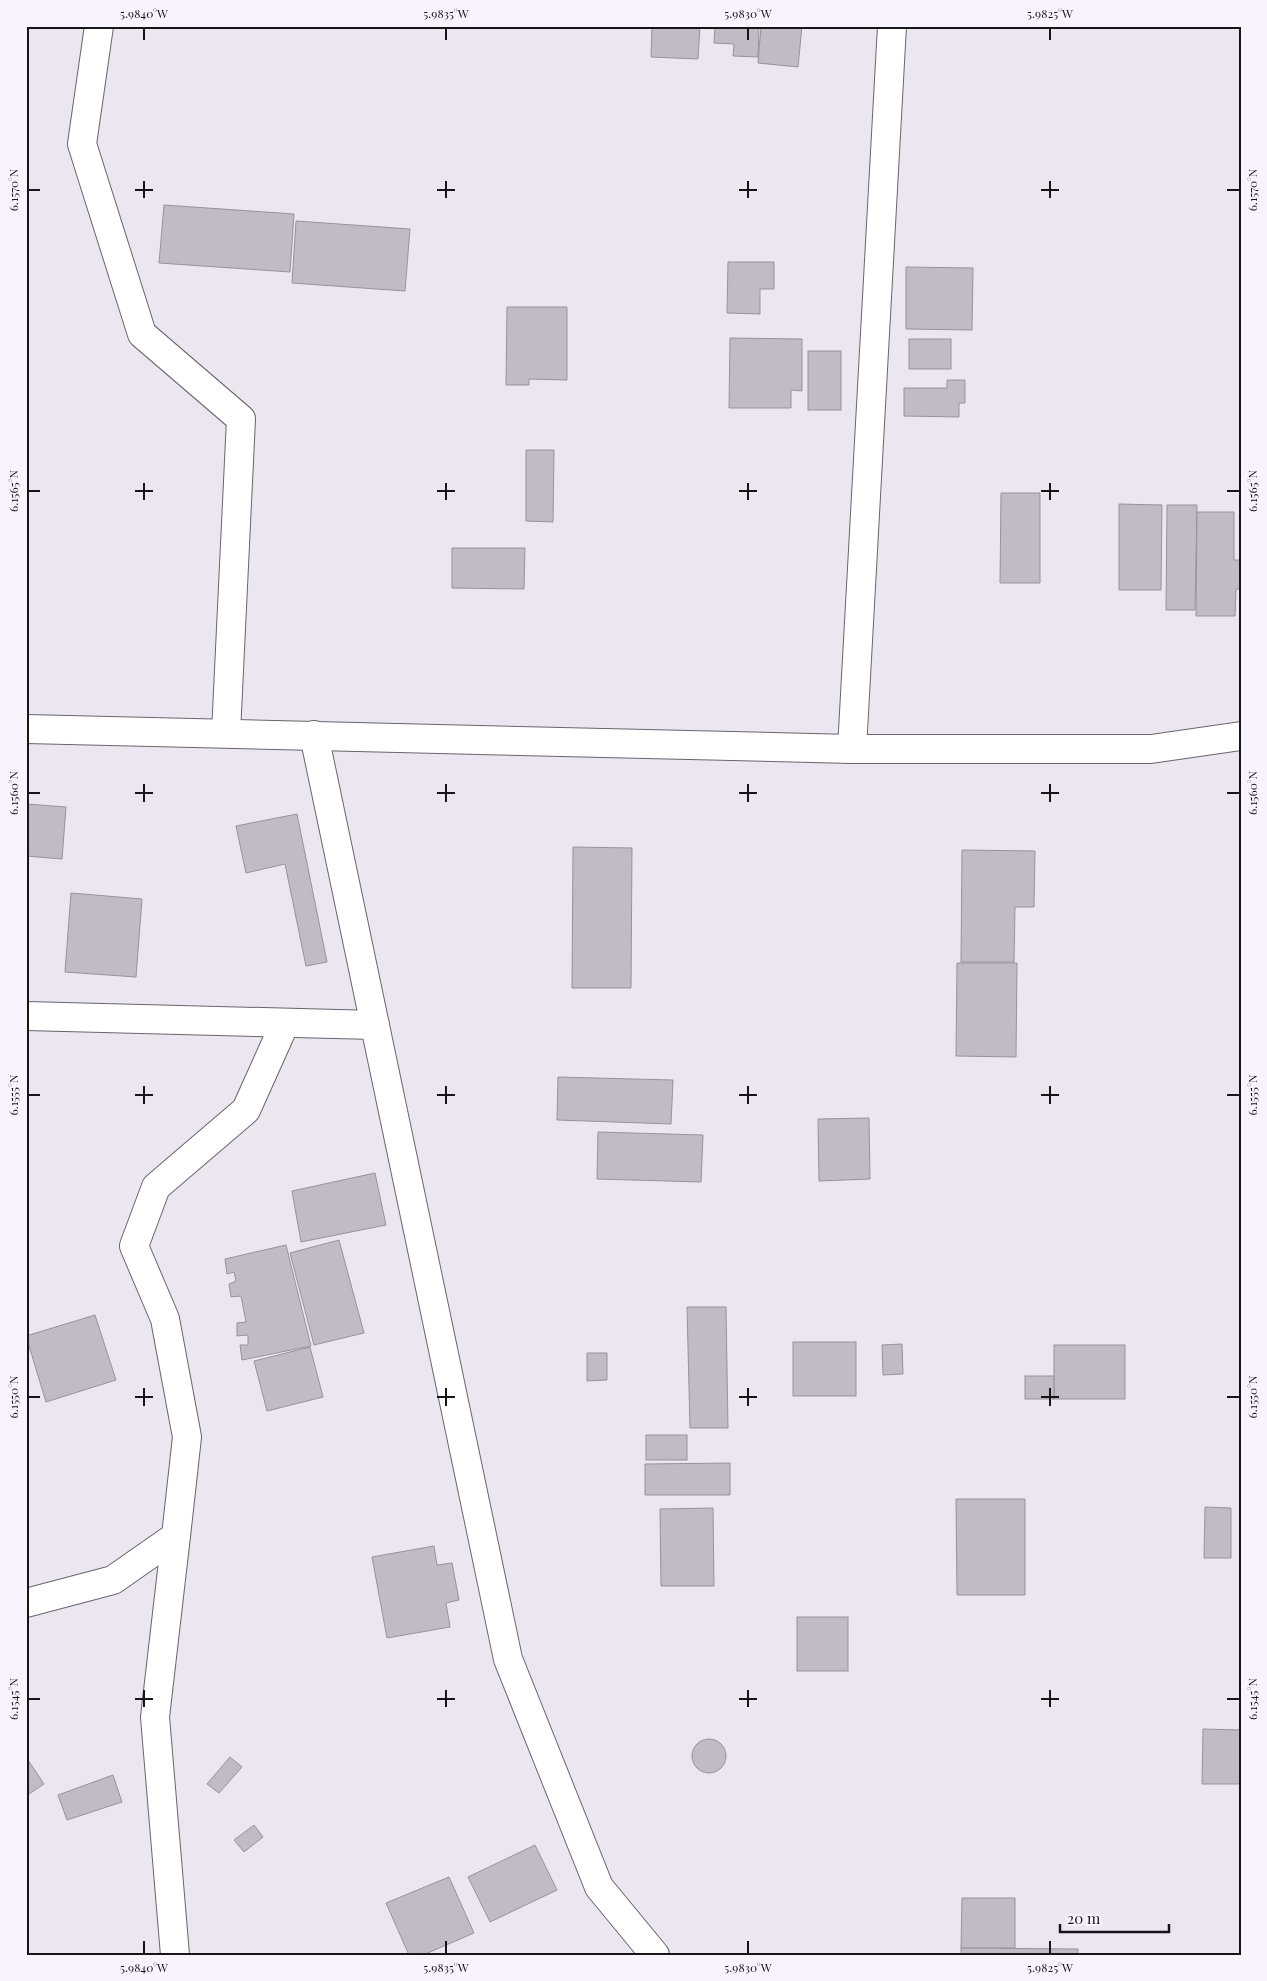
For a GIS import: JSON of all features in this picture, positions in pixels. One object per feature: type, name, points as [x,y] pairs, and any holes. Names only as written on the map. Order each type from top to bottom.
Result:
[{"type":"street","points":[[98,26],[82,144],[142,334],[241,419],[226,733]]},
{"type":"street","points":[[852,748],[892,26]]},
{"type":"street","points":[[26,729],[852,748],[1151,749],[1241,736]]},
{"type":"street","points":[[314,735],[508,1659],[599,1888],[655,1955]]},
{"type":"street","points":[[26,1016],[375,1025]]},
{"type":"street","points":[[175,1955],[155,1717],[187,1437],[165,1319],[134,1246],[156,1187],[246,1110],[285,1022]]},
{"type":"street","points":[[26,1603],[113,1580],[176,1536]]},
{"type":"building","points":[[652,26],[700,26],[698,59],[651,57]]},
{"type":"building","points":[[715,26],[759,26],[758,57],[733,56],[734,44],[714,43]]},
{"type":"building","points":[[761,26],[802,26],[798,67],[758,63]]},
{"type":"building","points":[[164,205],[294,214],[290,272],[159,263]]},
{"type":"building","points":[[296,221],[410,229],[405,291],[292,283]]},
{"type":"building","points":[[728,262],[774,262],[774,289],[760,289],[760,314],[727,313]]},
{"type":"building","points":[[906,267],[973,268],[972,330],[906,329]]},
{"type":"building","points":[[507,307],[567,307],[567,380],[529,379],[529,385],[506,385]]},
{"type":"building","points":[[730,338],[802,339],[802,391],[791,390],[791,408],[729,408]]},
{"type":"building","points":[[909,339],[951,339],[951,369],[909,369]]},
{"type":"building","points":[[808,351],[841,351],[841,410],[808,410]]},
{"type":"building","points":[[947,380],[965,380],[965,403],[959,403],[959,417],[904,416],[904,388],[947,388]]},
{"type":"building","points":[[526,450],[554,450],[553,522],[526,521]]},
{"type":"building","points":[[1001,493],[1040,493],[1040,583],[1000,583]]},
{"type":"building","points":[[1119,504],[1162,505],[1161,590],[1119,590]]},
{"type":"building","points":[[1167,505],[1197,505],[1195,610],[1166,610]]},
{"type":"building","points":[[1197,512],[1234,512],[1234,560],[1241,560],[1241,589],[1236,589],[1235,616],[1196,616]]},
{"type":"building","points":[[452,548],[525,548],[524,589],[452,588]]},
{"type":"building","points":[[26,804],[66,807],[62,859],[26,856]]},
{"type":"building","points":[[297,814],[327,962],[306,966],[285,864],[246,873],[236,826]]},
{"type":"building","points":[[573,847],[632,848],[631,988],[572,988]]},
{"type":"building","points":[[962,850],[1035,851],[1034,907],[1015,907],[1014,962],[961,962]]},
{"type":"building","points":[[71,893],[142,899],[136,977],[65,972]]},
{"type":"building","points":[[957,963],[1017,963],[1016,1057],[956,1056]]},
{"type":"building","points":[[558,1077],[673,1080],[671,1124],[557,1120]]},
{"type":"building","points":[[869,1118],[870,1179],[819,1181],[818,1119]]},
{"type":"building","points":[[598,1132],[703,1135],[701,1182],[597,1179]]},
{"type":"building","points":[[375,1173],[386,1225],[301,1242],[292,1191]]},
{"type":"building","points":[[339,1240],[364,1333],[314,1345],[290,1253]]},
{"type":"building","points":[[286,1245],[311,1346],[242,1360],[240,1345],[248,1345],[248,1335],[237,1336],[237,1323],[246,1322],[241,1296],[231,1297],[229,1284],[236,1281],[234,1272],[227,1274],[225,1259]]},
{"type":"building","points":[[687,1307],[726,1307],[728,1428],[690,1428]]},
{"type":"building","points":[[95,1315],[116,1380],[46,1402],[26,1336]]},
{"type":"building","points":[[793,1342],[856,1342],[856,1396],[793,1396]]},
{"type":"building","points":[[902,1344],[903,1374],[883,1375],[882,1345]]},
{"type":"building","points":[[1054,1345],[1125,1345],[1125,1399],[1054,1399]]},
{"type":"building","points":[[310,1347],[323,1397],[267,1411],[254,1361]]},
{"type":"building","points":[[587,1353],[607,1353],[607,1380],[587,1381]]},
{"type":"building","points":[[1025,1376],[1054,1376],[1054,1399],[1025,1399]]},
{"type":"building","points":[[646,1435],[687,1435],[687,1460],[646,1460]]},
{"type":"building","points":[[730,1463],[730,1495],[645,1495],[645,1464]]},
{"type":"building","points":[[956,1499],[1025,1499],[1025,1595],[957,1595]]},
{"type":"building","points":[[1205,1507],[1231,1508],[1231,1558],[1204,1558]]},
{"type":"building","points":[[713,1508],[714,1586],[661,1586],[660,1509]]},
{"type":"building","points":[[434,1546],[437,1565],[452,1563],[459,1600],[446,1603],[450,1627],[387,1638],[372,1557]]},
{"type":"building","points":[[797,1617],[848,1617],[848,1671],[797,1671]]},
{"type":"building","points":[[1203,1729],[1241,1730],[1241,1784],[1202,1784]]},
{"type":"building","points":[[709,1739],[716,1740],[721,1744],[725,1749],[725,1763],[721,1768],[716,1772],[709,1773],[702,1772],[697,1768],[693,1763],[692,1756],[693,1749],[697,1744],[702,1740]]},
{"type":"building","points":[[26,1757],[44,1784],[26,1796]]},
{"type":"building","points":[[230,1757],[242,1767],[219,1793],[207,1784]]},
{"type":"building","points":[[113,1775],[122,1802],[67,1820],[58,1795]]},
{"type":"building","points":[[254,1825],[263,1837],[244,1852],[234,1840]]},
{"type":"building","points":[[535,1845],[557,1890],[490,1922],[468,1877]]},
{"type":"building","points":[[449,1877],[474,1933],[423,1955],[409,1955],[386,1903]]},
{"type":"building","points":[[962,1898],[1015,1898],[1015,1948],[961,1948]]},
{"type":"building","points":[[961,1948],[1078,1949],[1078,1955],[961,1955]]}]
